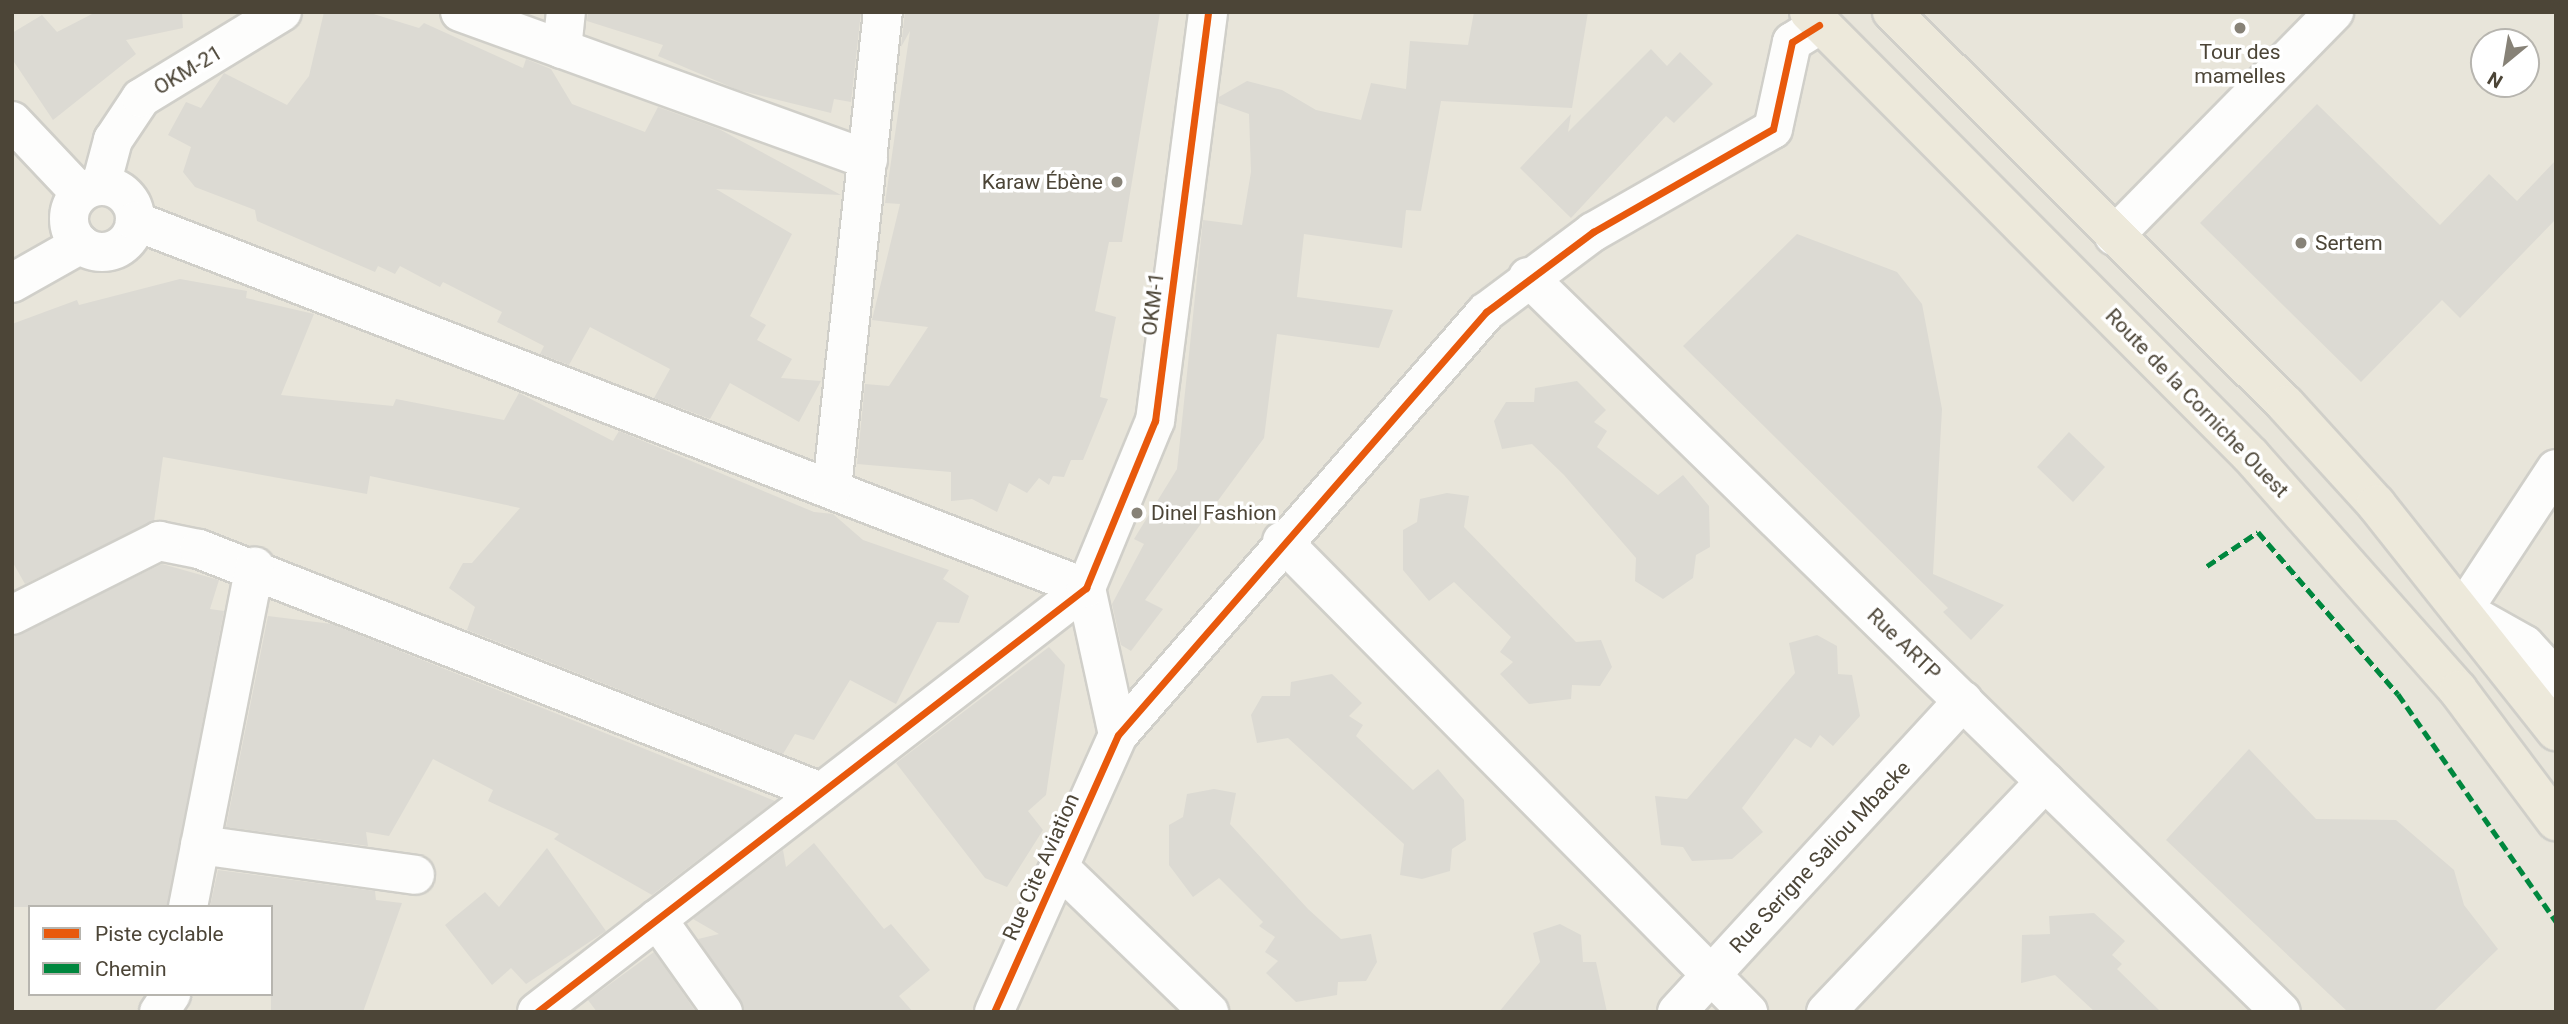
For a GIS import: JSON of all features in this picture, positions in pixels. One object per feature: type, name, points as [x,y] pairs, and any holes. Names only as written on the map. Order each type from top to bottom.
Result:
[{"type":"highway","points":[[1892,12],[2286,405],[2463,610],[2556,731]]},
{"type":"highway","name":"Route de la Corniche Ouest","points":[[1814,18],[2251,456],[2458,690],[2556,821]]},
{"type":"street","name":"OKM-21","points":[[91,189],[113,140],[141,99],[282,12]]},
{"type":"street","points":[[460,12],[868,160]]},
{"type":"street","points":[[562,49],[566,12]]},
{"type":"street","points":[[832,488],[883,12]]},
{"type":"street","name":"OKM-1","points":[[1086,588],[1155,421],[1208,12]]},
{"type":"street","points":[[2114,236],[2334,12]]},
{"type":"street","name":"Rue Cite Aviation","points":[[994,1012],[1062,869],[1118,735],[1282,541],[1486,312],[1528,277],[1773,130],[1792,42],[1814,18]]},
{"type":"street","points":[[12,121],[91,189],[123,193],[135,221],[1086,588]]},
{"type":"street","points":[[91,189],[69,224],[81,244],[99,252],[120,247],[135,221]]},
{"type":"street","points":[[12,283],[81,244]]},
{"type":"street","name":"Rue ARTP","points":[[1528,277],[2281,1012]]},
{"type":"street","points":[[2556,469],[2463,610],[2525,645],[2556,679]]},
{"type":"street","points":[[12,615],[159,541],[255,567],[821,792]]},
{"type":"street","points":[[1282,541],[1709,977],[1748,1012]]},
{"type":"street","points":[[188,905],[255,567]]},
{"type":"street","points":[[1086,588],[1118,735]]},
{"type":"street","points":[[537,1012],[1086,588]]},
{"type":"street","name":"Rue Serigne Saliou Mbacke","points":[[1677,1012],[1963,701]]},
{"type":"street","points":[[1826,1012],[2045,782]]},
{"type":"street","points":[[200,845],[415,875]]},
{"type":"street","points":[[1062,869],[1209,1012]]},
{"type":"street","points":[[657,919],[723,1012]]},
{"type":"street","points":[[159,1012],[170,996]]},
{"type":"shaded area","points":[[12,12],[2556,12],[2556,1012],[12,1012]]},
{"type":"building","points":[[96,12],[182,12],[183,28],[126,40],[136,54],[53,120],[12,59],[12,33],[42,15],[57,32]]},
{"type":"building","points":[[324,12],[367,12],[419,28],[424,23],[523,68],[526,59],[551,69],[572,104],[645,132],[658,107],[719,129],[841,195],[716,189],[792,234],[750,316],[766,325],[757,340],[792,359],[781,378],[821,381],[799,422],[730,383],[710,419],[654,398],[670,369],[590,327],[569,365],[540,354],[544,346],[497,322],[502,312],[443,282],[440,287],[400,266],[395,274],[378,266],[375,272],[257,221],[255,210],[195,187],[183,172],[191,147],[168,135],[186,102],[201,108],[224,73],[287,105],[309,76]]},
{"type":"building","points":[[588,12],[861,12],[851,102],[834,99],[831,113],[738,90],[658,56],[663,45],[587,21]]},
{"type":"building","points":[[905,12],[1160,12],[1122,242],[1109,242],[1095,311],[1116,317],[1100,397],[1108,399],[1083,460],[1071,460],[1064,477],[1053,476],[1049,485],[1039,478],[1027,493],[1009,483],[997,512],[972,499],[951,501],[951,472],[857,464],[865,384],[889,386],[928,327],[872,320],[900,204],[885,203],[910,31],[901,47]]},
{"type":"building","points":[[1474,12],[1588,12],[1572,108],[1441,101],[1421,211],[1406,210],[1402,248],[1304,234],[1297,297],[1393,310],[1379,348],[1277,334],[1264,438],[1145,600],[1163,609],[1131,651],[1121,645],[1112,604],[1144,544],[1134,539],[1177,469],[1203,220],[1242,225],[1251,172],[1249,114],[1218,103],[1219,97],[1247,81],[1282,90],[1316,110],[1361,120],[1371,83],[1406,89],[1410,41],[1468,45]]},
{"type":"building","points":[[1651,49],[1667,66],[1680,52],[1713,84],[1674,123],[1666,116],[1571,218],[1520,168],[1571,114],[1568,132]]},
{"type":"building","name":"Sertem","points":[[2317,104],[2440,225],[2489,174],[2517,201],[2556,160],[2556,219],[2460,318],[2442,300],[2361,382],[2200,223]]},
{"type":"building","points":[[1797,234],[1897,272],[1922,304],[1942,409],[1933,574],[2004,605],[1971,640],[1943,612],[1948,608],[1683,346]]},
{"type":"building","points":[[180,279],[247,291],[246,298],[314,314],[281,395],[393,406],[396,399],[504,420],[519,393],[613,441],[619,431],[814,512],[833,514],[863,540],[949,570],[943,579],[969,596],[959,623],[937,622],[896,704],[850,680],[814,740],[795,734],[783,754],[467,630],[475,607],[449,588],[463,563],[472,563],[520,508],[370,476],[367,494],[163,457],[154,521],[25,584],[12,561],[12,324],[77,300],[79,305]]},
{"type":"building","points":[[1577,381],[1606,410],[1594,422],[1607,431],[1597,447],[1658,495],[1683,475],[1709,506],[1710,547],[1696,555],[1693,578],[1663,599],[1635,581],[1636,558],[1564,475],[1532,444],[1502,449],[1494,421],[1506,402],[1534,402],[1535,388]]},
{"type":"building","points":[[2069,432],[2105,467],[2073,502],[2037,467]]},
{"type":"building","points":[[1447,493],[1469,496],[1464,527],[1576,642],[1601,640],[1612,667],[1600,686],[1572,685],[1571,699],[1529,704],[1500,674],[1513,662],[1500,652],[1511,637],[1454,582],[1429,601],[1403,570],[1403,530],[1417,522],[1420,499]]},
{"type":"building","points":[[162,564],[219,580],[210,609],[224,611],[167,905],[12,907],[12,637]]},
{"type":"building","points":[[268,616],[332,624],[775,801],[652,895],[554,839],[559,834],[488,801],[493,790],[433,759],[389,836],[366,832],[368,846],[226,827]]},
{"type":"building","points":[[1817,635],[1837,646],[1838,674],[1852,675],[1860,716],[1833,746],[1820,735],[1811,748],[1795,738],[1742,808],[1763,832],[1732,859],[1692,861],[1683,847],[1661,845],[1655,796],[1687,799],[1795,673],[1789,643]]},
{"type":"building","points":[[1049,647],[1065,665],[1046,795],[1028,811],[1043,830],[1007,887],[985,878],[896,763]]},
{"type":"building","points":[[1332,674],[1362,703],[1349,716],[1363,725],[1356,736],[1413,790],[1438,769],[1464,800],[1466,840],[1452,849],[1450,871],[1422,879],[1400,875],[1404,844],[1288,738],[1257,743],[1251,715],[1262,696],[1290,696],[1291,682]]},
{"type":"building","points":[[2249,749],[2316,819],[2396,820],[2454,870],[2464,905],[2498,949],[2433,1012],[2348,1012],[2166,840]]},
{"type":"building","points":[[1214,789],[1236,793],[1230,824],[1308,909],[1341,939],[1371,934],[1377,962],[1366,981],[1338,982],[1337,995],[1296,1002],[1266,973],[1278,961],[1265,952],[1275,937],[1259,926],[1263,922],[1219,878],[1193,897],[1169,865],[1169,825],[1183,817],[1187,794]]},
{"type":"building","points":[[814,843],[884,929],[891,924],[930,970],[899,996],[913,1012],[745,1012],[698,939],[719,934],[693,919],[783,850],[786,867]]},
{"type":"building","points":[[547,848],[606,931],[526,984],[511,968],[492,985],[445,925],[485,892],[499,907]]},
{"type":"building","points":[[218,870],[375,891],[376,900],[402,903],[363,1012],[271,1012],[273,905],[210,905]]},
{"type":"building","points":[[2094,913],[2125,941],[2112,955],[2122,964],[2117,969],[2161,1012],[2095,1012],[2055,975],[2021,983],[2022,935],[2050,934],[2049,916]]},
{"type":"building","points":[[1560,924],[1581,935],[1583,962],[1596,962],[1607,1012],[1499,1012],[1540,962],[1533,933]]},
{"type":"building","points":[[654,952],[696,1012],[597,1012],[588,1000]]},
{"type":"marked path","points":[[2207,566],[2258,532],[2398,694],[2556,921]]},
{"type":"cycle path","points":[[537,1012],[1086,588],[1155,421],[1208,12]]},
{"type":"cycle path","points":[[994,1012],[1118,735],[1486,312],[1593,232],[1773,129],[1792,42],[1819,25]]},
{"type":"place","name":"Tour des mamelles","points":[[2240,28]]},
{"type":"place","name":"Karaw Ébène","points":[[1117,182]]},
{"type":"place","name":"Sertem","points":[[2301,243]]},
{"type":"place","name":"Dinel Fashion","points":[[1137,513]]}]
